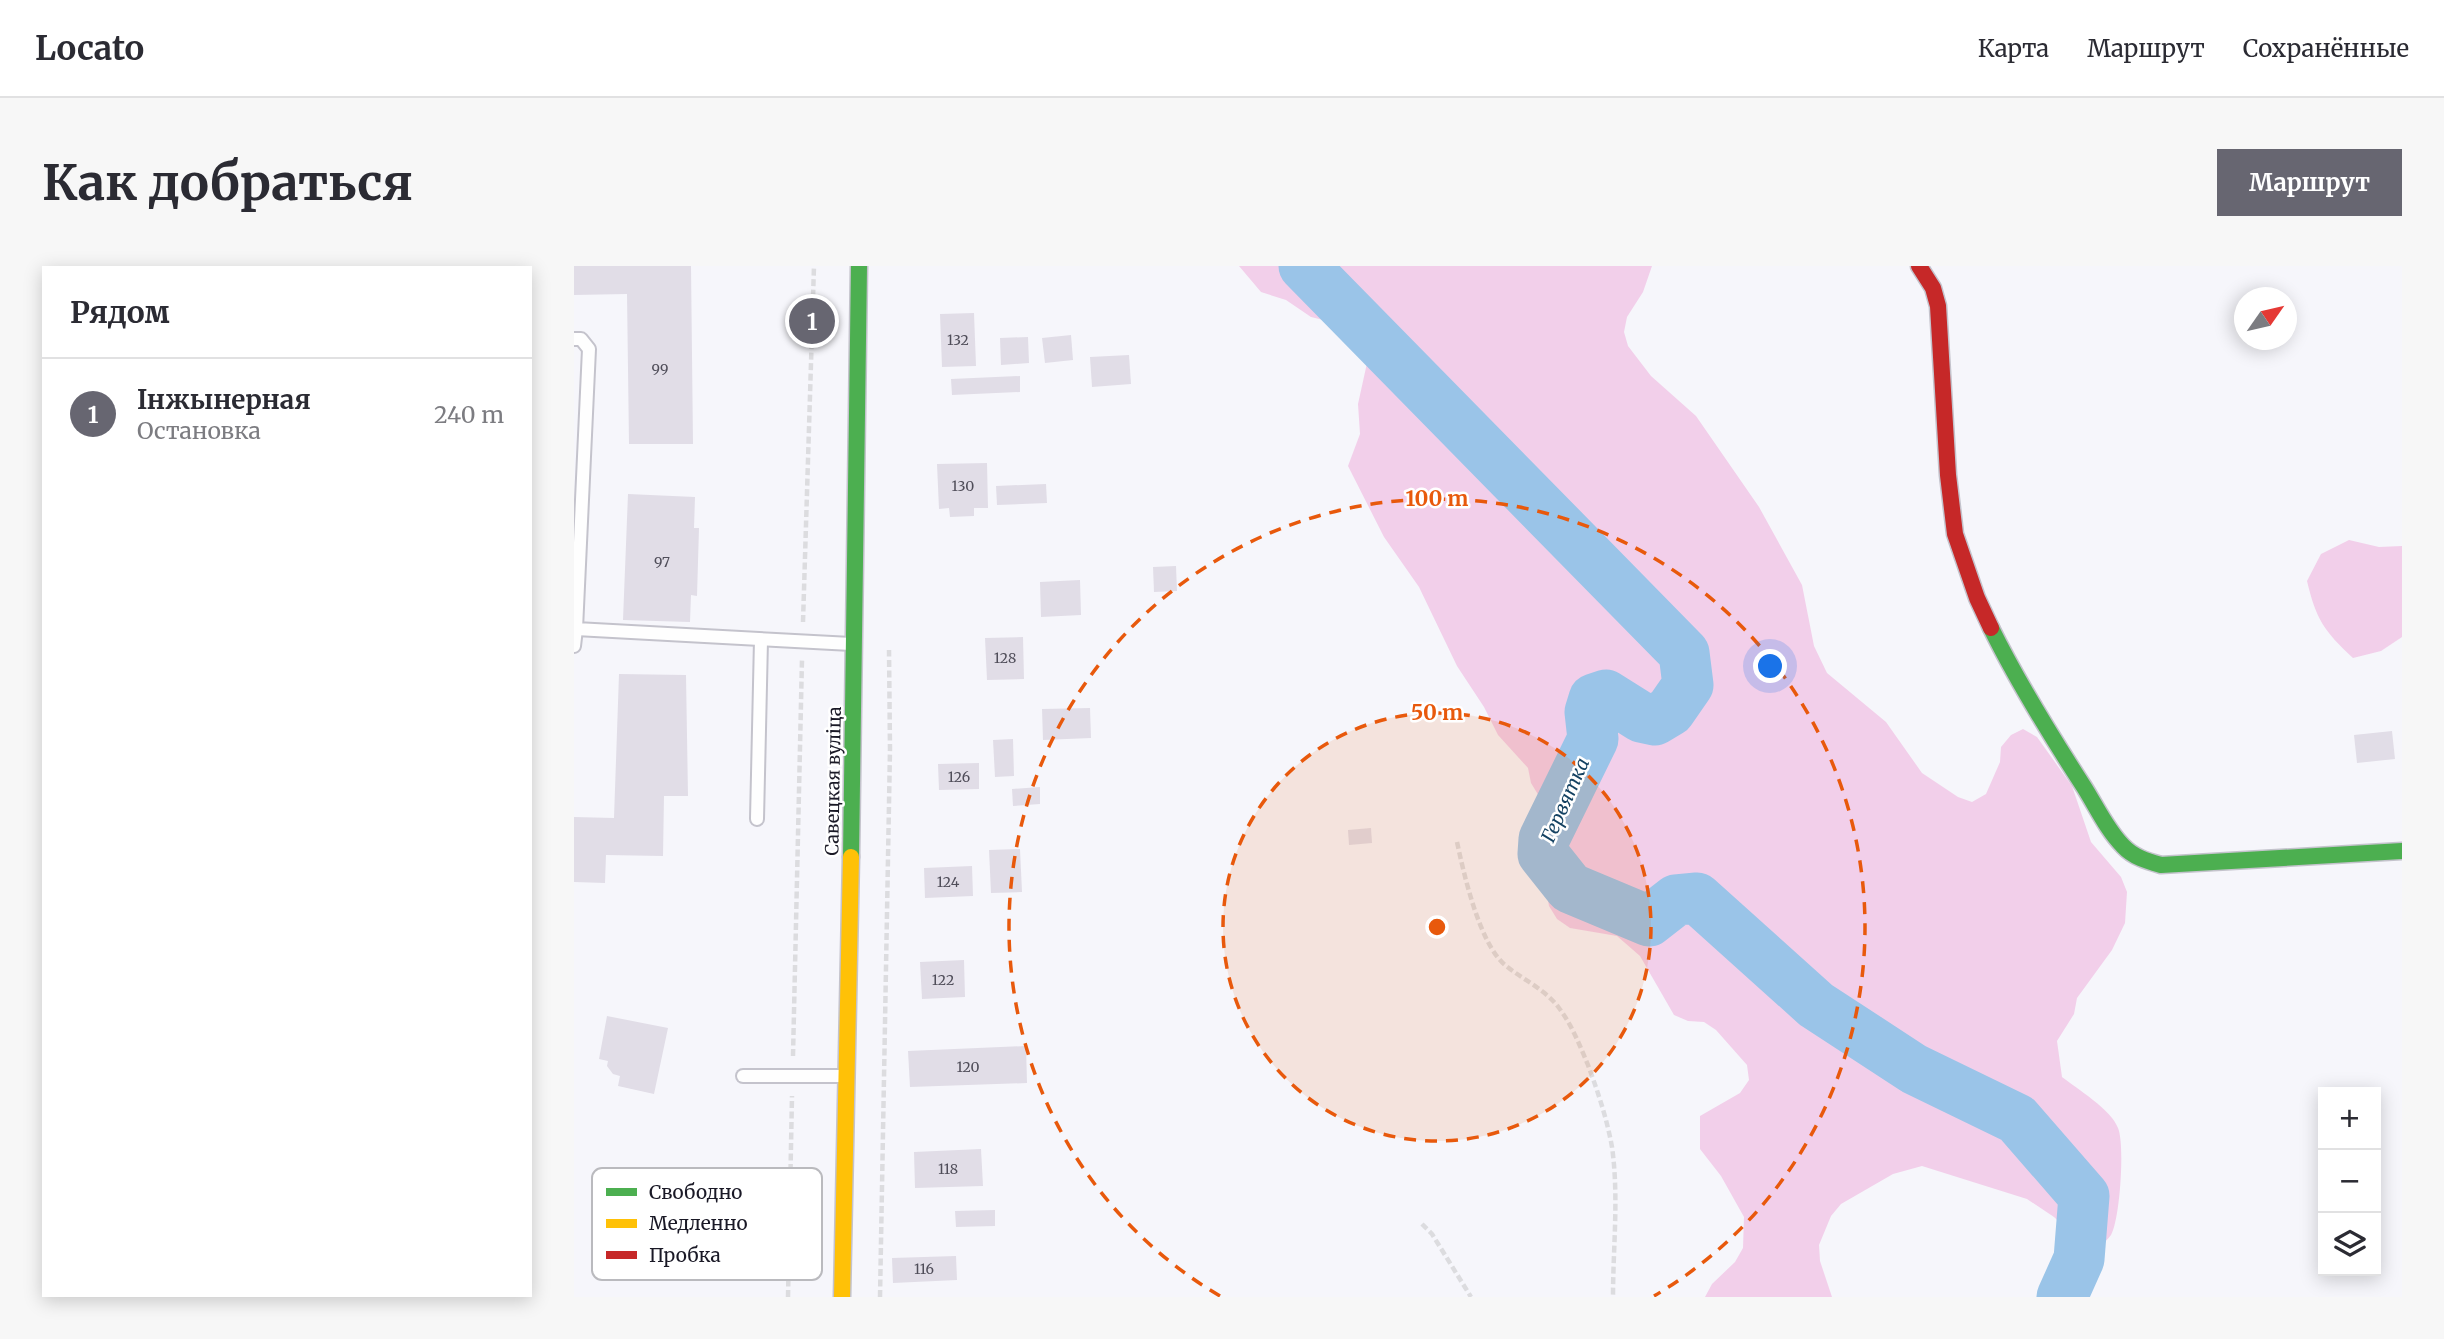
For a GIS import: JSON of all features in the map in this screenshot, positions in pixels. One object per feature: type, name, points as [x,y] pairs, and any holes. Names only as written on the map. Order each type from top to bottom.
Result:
[{"type":"main road","name":"Савецкая вуліца","points":[[842,1297],[855,644],[859,266]]},
{"type":"main road","points":[[1919,266],[1933,288],[1938,306],[1948,475],[1955,534],[1977,598],[2006,659],[2056,744],[2123,847],[2142,860],[2161,865],[2402,851]]},
{"type":"lane","points":[[574,339],[581,339],[589,349],[574,646]]},
{"type":"lane","points":[[576,629],[855,644]]},
{"type":"lane","points":[[757,819],[761,640]]},
{"type":"lane","points":[[743,1076],[847,1076]]},
{"type":"path","points":[[791,1168],[802,643],[814,266]]},
{"type":"path","points":[[1457,842],[1470,900],[1489,941],[1503,963],[1535,985],[1559,1008],[1578,1039],[1600,1097],[1612,1148],[1615,1192],[1613,1297]]},
{"type":"path","points":[[1422,1224],[1432,1234],[1471,1297]]},
{"type":"shaded area","points":[[1239,266],[1652,266],[1643,292],[1627,317],[1624,332],[1628,346],[1651,376],[1696,416],[1759,507],[1802,585],[1814,646],[1827,673],[1886,722],[1922,773],[1958,797],[1972,802],[1986,794],[2000,762],[2001,747],[2011,735],[2023,729],[2037,737],[2072,786],[2091,842],[2121,877],[2127,892],[2125,923],[2112,950],[2077,998],[2074,1014],[2057,1041],[2062,1077],[2101,1107],[2118,1128],[2121,1149],[2119,1199],[2114,1227],[2106,1241],[2088,1249],[2054,1217],[2027,1199],[1922,1166],[1893,1174],[1841,1204],[1831,1216],[1819,1245],[1820,1261],[1832,1297],[1705,1297],[1712,1284],[1735,1262],[1743,1248],[1744,1217],[1721,1176],[1700,1149],[1700,1116],[1740,1093],[1749,1080],[1747,1065],[1716,1030],[1704,1022],[1688,1021],[1674,1015],[1640,956],[1617,936],[1570,928],[1557,919],[1549,906],[1546,889],[1547,857],[1555,826],[1531,783],[1528,768],[1498,735],[1484,707],[1457,666],[1419,587],[1384,537],[1348,466],[1360,434],[1358,404],[1369,354],[1365,340],[1356,328],[1311,317],[1286,300],[1261,292]]},
{"type":"shaded area","points":[[2349,540],[2379,547],[2402,546],[2402,637],[2381,651],[2353,658],[2323,624],[2307,581],[2321,554]]},
{"type":"building","points":[[574,266],[691,266],[693,444],[629,444],[627,294],[574,295]]},
{"type":"building","points":[[974,313],[976,366],[942,367],[940,314]]},
{"type":"building","points":[[1071,335],[1073,360],[1045,363],[1042,338]]},
{"type":"building","points":[[1028,337],[1029,363],[1001,365],[1000,338]]},
{"type":"building","points":[[1129,355],[1131,384],[1092,387],[1090,357]]},
{"type":"building","points":[[1020,376],[1020,392],[952,395],[951,379]]},
{"type":"building","points":[[987,463],[988,508],[974,508],[974,516],[950,517],[949,508],[939,509],[937,464]]},
{"type":"building","points":[[1046,484],[1047,503],[997,505],[996,486]]},
{"type":"building","points":[[628,494],[695,497],[694,528],[699,528],[697,596],[691,595],[690,622],[623,620]]},
{"type":"building","points":[[1176,566],[1177,591],[1154,592],[1153,567]]},
{"type":"building","points":[[1080,580],[1081,615],[1041,617],[1040,582]]},
{"type":"building","points":[[1023,637],[1024,679],[987,680],[985,638]]},
{"type":"building","points":[[619,674],[686,675],[688,796],[664,796],[663,856],[606,855],[605,883],[574,882],[574,817],[614,818]]},
{"type":"building","points":[[1090,708],[1091,738],[1043,740],[1042,709]]},
{"type":"building","points":[[2392,731],[2395,759],[2357,763],[2354,735]]},
{"type":"building","points":[[1013,739],[1014,776],[995,777],[993,740]]},
{"type":"building","points":[[979,763],[979,789],[939,790],[938,764]]},
{"type":"building","points":[[1040,787],[1040,804],[1013,806],[1012,789]]},
{"type":"building","points":[[1371,828],[1372,843],[1349,845],[1348,830]]},
{"type":"building","points":[[1020,849],[1022,892],[991,893],[989,850]]},
{"type":"building","points":[[972,866],[973,896],[925,898],[924,868]]},
{"type":"building","points":[[964,960],[965,997],[922,999],[920,962]]},
{"type":"building","points":[[607,1016],[668,1028],[654,1094],[618,1086],[620,1076],[613,1074],[607,1066],[608,1061],[599,1059]]},
{"type":"building","points":[[1026,1046],[1027,1083],[910,1087],[908,1051]]},
{"type":"building","points":[[981,1149],[983,1186],[915,1188],[914,1152]]},
{"type":"building","points":[[995,1210],[995,1226],[956,1227],[955,1211]]},
{"type":"building","points":[[956,1256],[957,1280],[893,1283],[892,1258]]},
{"type":"waterway","name":"Гервятка","points":[[1304,266],[1684,653],[1688,685],[1670,711],[1655,720],[1641,717],[1606,695],[1594,699],[1590,712],[1593,739],[1544,839],[1543,854],[1570,888],[1649,921],[1676,900],[1697,898],[1816,1005],[1914,1069],[2017,1119],[2084,1196],[2079,1259],[2062,1297]]},
{"type":"traffic: fast","points":[[851,857],[859,266]]},
{"type":"traffic: fast","points":[[1991,628],[2035,709],[2107,825],[2117,840],[2136,856],[2161,865],[2402,851]]},
{"type":"traffic: slow","points":[[842,1297],[851,857]]},
{"type":"traffic: jam","points":[[1919,266],[1933,288],[1938,306],[1948,475],[1955,534],[1977,598],[1991,628]]},
{"type":"place","name":"Інжынерная","points":[[812,321]]}]
